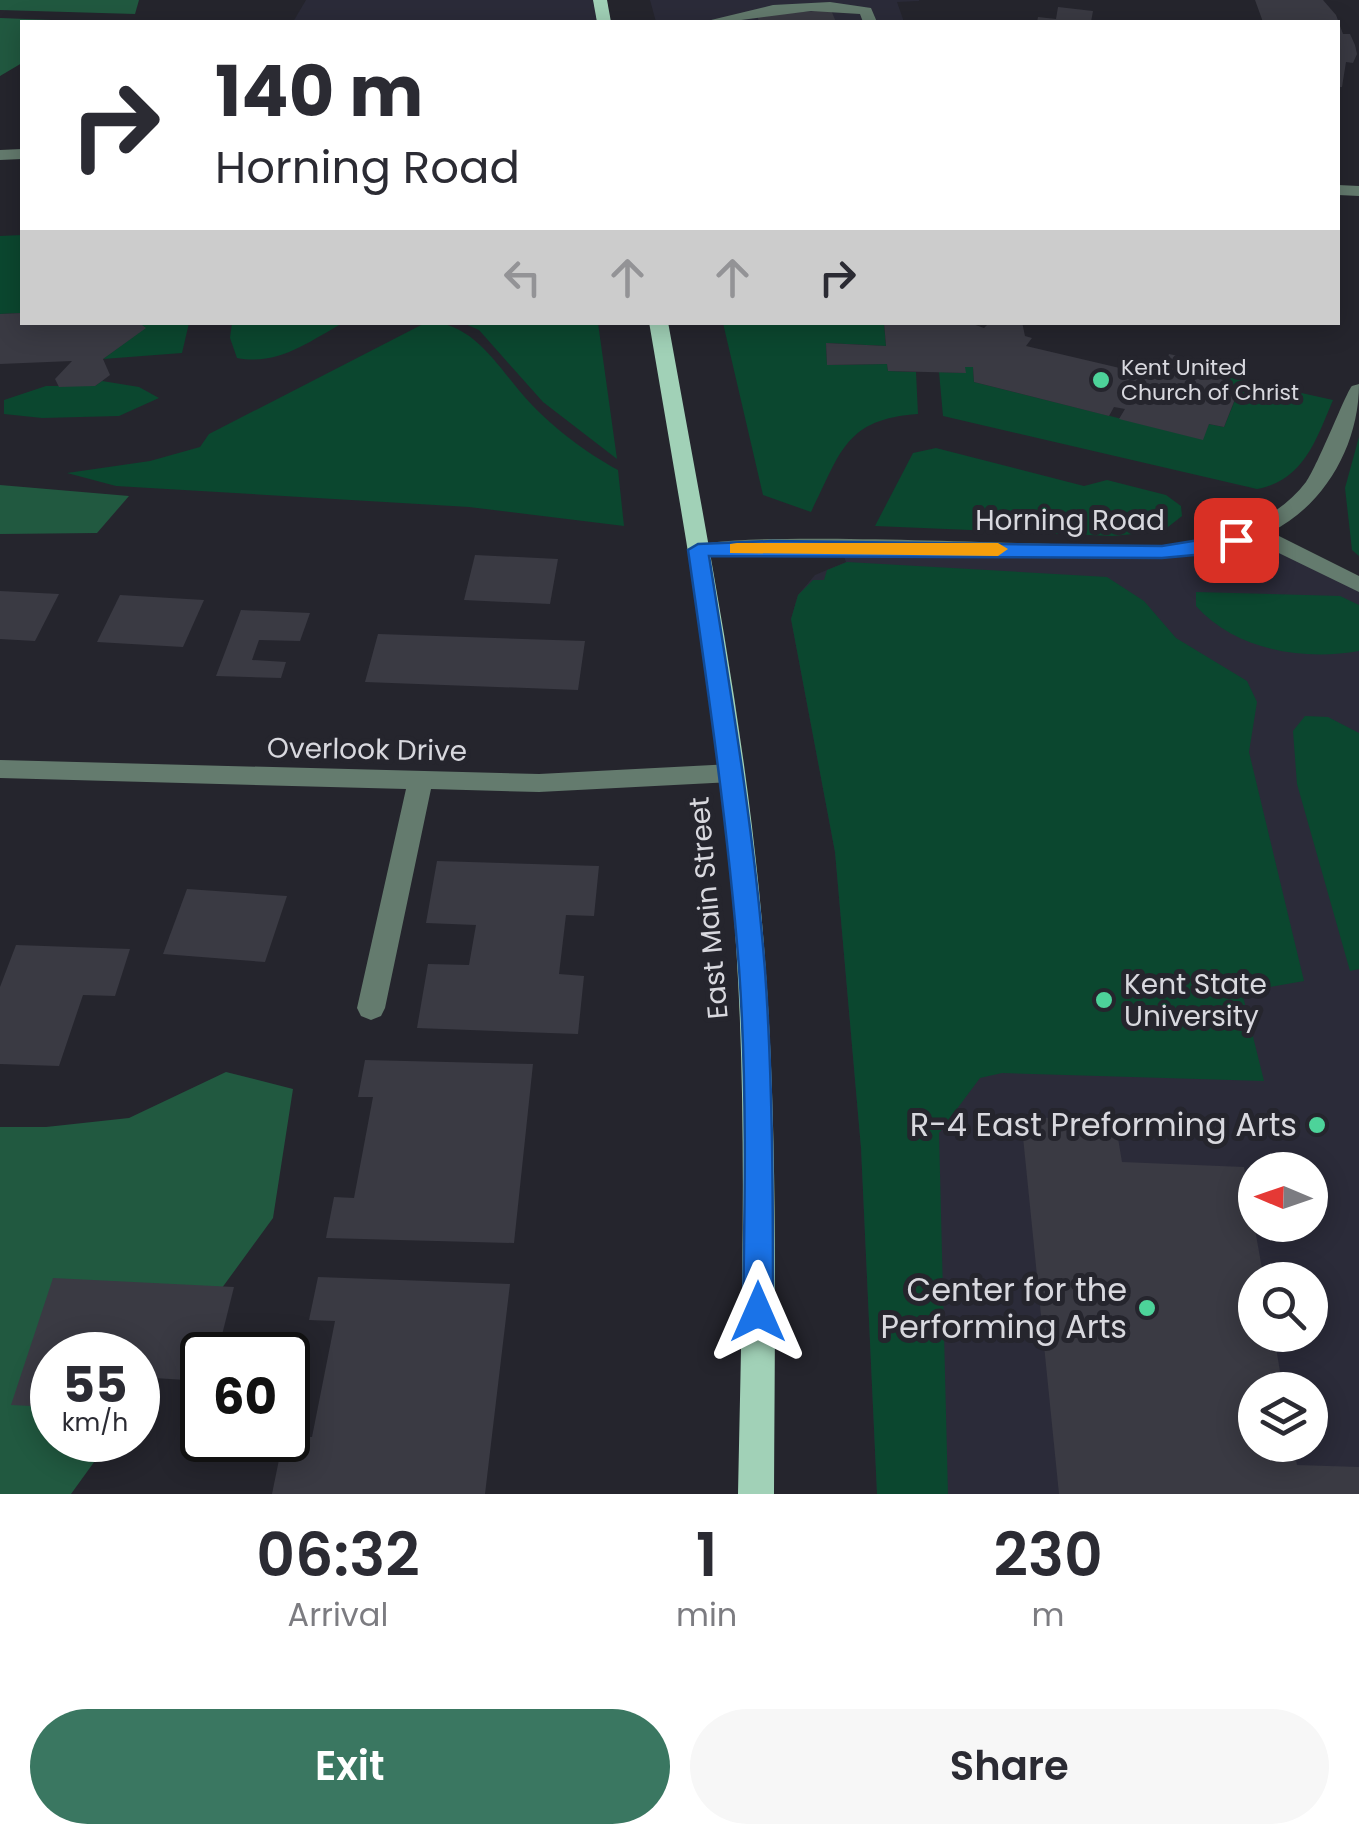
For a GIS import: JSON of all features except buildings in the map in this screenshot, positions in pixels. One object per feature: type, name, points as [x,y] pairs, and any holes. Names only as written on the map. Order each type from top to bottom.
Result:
[{"type":"main road","name":"East Main Street","points":[[659,325],[732,774],[752,970],[759,1166],[756,1494]]},
{"type":"street","points":[[718,20],[750,11],[847,7],[866,11],[869,20]]},
{"type":"street","name":"Horning Road","points":[[698,550],[1162,552],[1216,547],[1257,534],[1300,502],[1321,477],[1359,390]]},
{"type":"street","points":[[1257,534],[1359,585]]},
{"type":"street","name":"Overlook Drive","points":[[0,769],[539,783],[732,774]]},
{"type":"street","points":[[371,1008],[420,780]]},
{"type":"shaded area","points":[[306,0],[601,0],[604,20],[294,20]]},
{"type":"shaded area","points":[[650,0],[919,0],[897,2],[903,20],[655,20]]},
{"type":"shaded area","name":"Kent State University","points":[[1257,534],[1359,585],[1359,1494],[877,1494],[861,1148],[835,852],[791,619],[798,595],[815,575],[846,562],[841,548],[1144,551]]},
{"type":"green space","points":[[0,0],[139,0],[135,14],[0,10]]},
{"type":"green space","points":[[0,18],[52,20],[20,20],[20,64],[0,76]]},
{"type":"green space","points":[[20,235],[20,313],[0,314],[0,236]]},
{"type":"green space","points":[[141,325],[189,325],[182,353],[103,359],[145,328]]},
{"type":"green space","points":[[232,325],[339,325],[292,351],[266,359],[237,358],[230,338]]},
{"type":"green space","points":[[421,325],[448,325],[486,351],[551,423],[618,470],[624,526],[469,507],[116,486],[67,473],[150,461],[200,447],[209,434]]},
{"type":"green space","points":[[468,325],[598,325],[617,459],[543,402],[479,330]]},
{"type":"green space","points":[[723,325],[884,325],[886,346],[826,343],[827,365],[887,364],[888,371],[916,372],[918,414],[894,417],[860,431],[839,456],[811,512],[763,495]]},
{"type":"green space","points":[[965,367],[973,367],[974,382],[1202,439],[1209,424],[1224,427],[1237,395],[1223,391],[1229,377],[1333,400],[1314,443],[1297,467],[1286,477],[1257,489],[943,416],[939,372],[965,373]]},
{"type":"green space","points":[[102,381],[139,387],[159,398],[119,416],[42,418],[4,414],[4,400],[46,386],[95,386]]},
{"type":"green space","points":[[1359,437],[1359,556],[1352,550],[1345,488]]},
{"type":"green space","points":[[936,448],[1084,486],[1107,480],[1166,495],[1181,506],[1182,516],[1163,531],[1113,536],[875,526],[913,453]]},
{"type":"green space","points":[[0,485],[129,496],[97,533],[0,534]]},
{"type":"green space","points":[[847,562],[1107,577],[1144,601],[1176,638],[1247,681],[1257,702],[1249,752],[1304,981],[1242,992],[1264,1081],[1002,1073],[980,1078],[939,1133],[948,1494],[877,1494],[861,1148],[835,852],[791,619],[798,595],[813,580],[824,580],[827,570]]},
{"type":"green space","points":[[1196,592],[1340,596],[1359,605],[1359,651],[1293,653],[1250,642],[1212,621],[1196,606]]},
{"type":"green space","points":[[1305,716],[1328,717],[1359,733],[1359,969],[1350,971],[1297,784],[1293,731]]},
{"type":"green space","points":[[226,1072],[293,1089],[273,1218],[190,1332],[180,1332],[180,1345],[160,1373],[160,1332],[30,1332],[30,1462],[94,1462],[71,1494],[0,1494],[0,1127],[46,1127],[129,1118]]},
{"type":"slow traffic","points":[[737,549],[998,549]]},
{"type":"place","name":"Kent United Church of Christ","points":[[1101,380]]},
{"type":"place","name":"Kent State University","points":[[1104,1000]]},
{"type":"place","name":"R-4 East Preforming Arts","points":[[1317,1125]]},
{"type":"place","name":"Center for the Performing Arts","points":[[1147,1308]]},
{"type":"route","points":[[758,1312],[759,1166],[752,970],[732,774],[698,550],[1162,552],[1216,547],[1236,540]]}]
